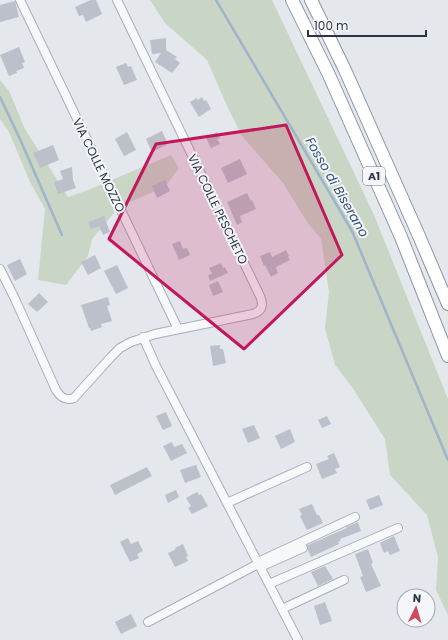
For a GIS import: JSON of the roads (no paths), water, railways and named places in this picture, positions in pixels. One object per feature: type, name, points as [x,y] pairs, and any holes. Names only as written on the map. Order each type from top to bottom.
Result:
[{"type":"highway","name":"A1","points":[[292,0],[330,75],[401,237],[448,356]]},
{"type":"highway","name":"A1","points":[[311,0],[345,70],[448,304]]},
{"type":"street","name":"VIA COLLE MOZZO","points":[[20,0],[178,329]]},
{"type":"street","name":"VIA COLLE PESCHETO","points":[[0,269],[56,390],[60,396],[65,399],[74,398],[120,348],[131,342],[143,337],[255,313],[261,308],[262,299],[117,0]]},
{"type":"street","points":[[143,337],[156,366],[298,640]]},
{"type":"street","points":[[227,503],[307,467]]},
{"type":"street","points":[[148,622],[259,564],[355,517]]},
{"type":"street","points":[[269,584],[398,528]]},
{"type":"street","points":[[259,564],[303,548]]},
{"type":"street","points":[[282,609],[344,580]]},
{"type":"waterway","name":"Fosso di Biserano","points":[[216,0],[352,231],[448,460]]},
{"type":"waterway","points":[[0,97],[62,235]]}]
